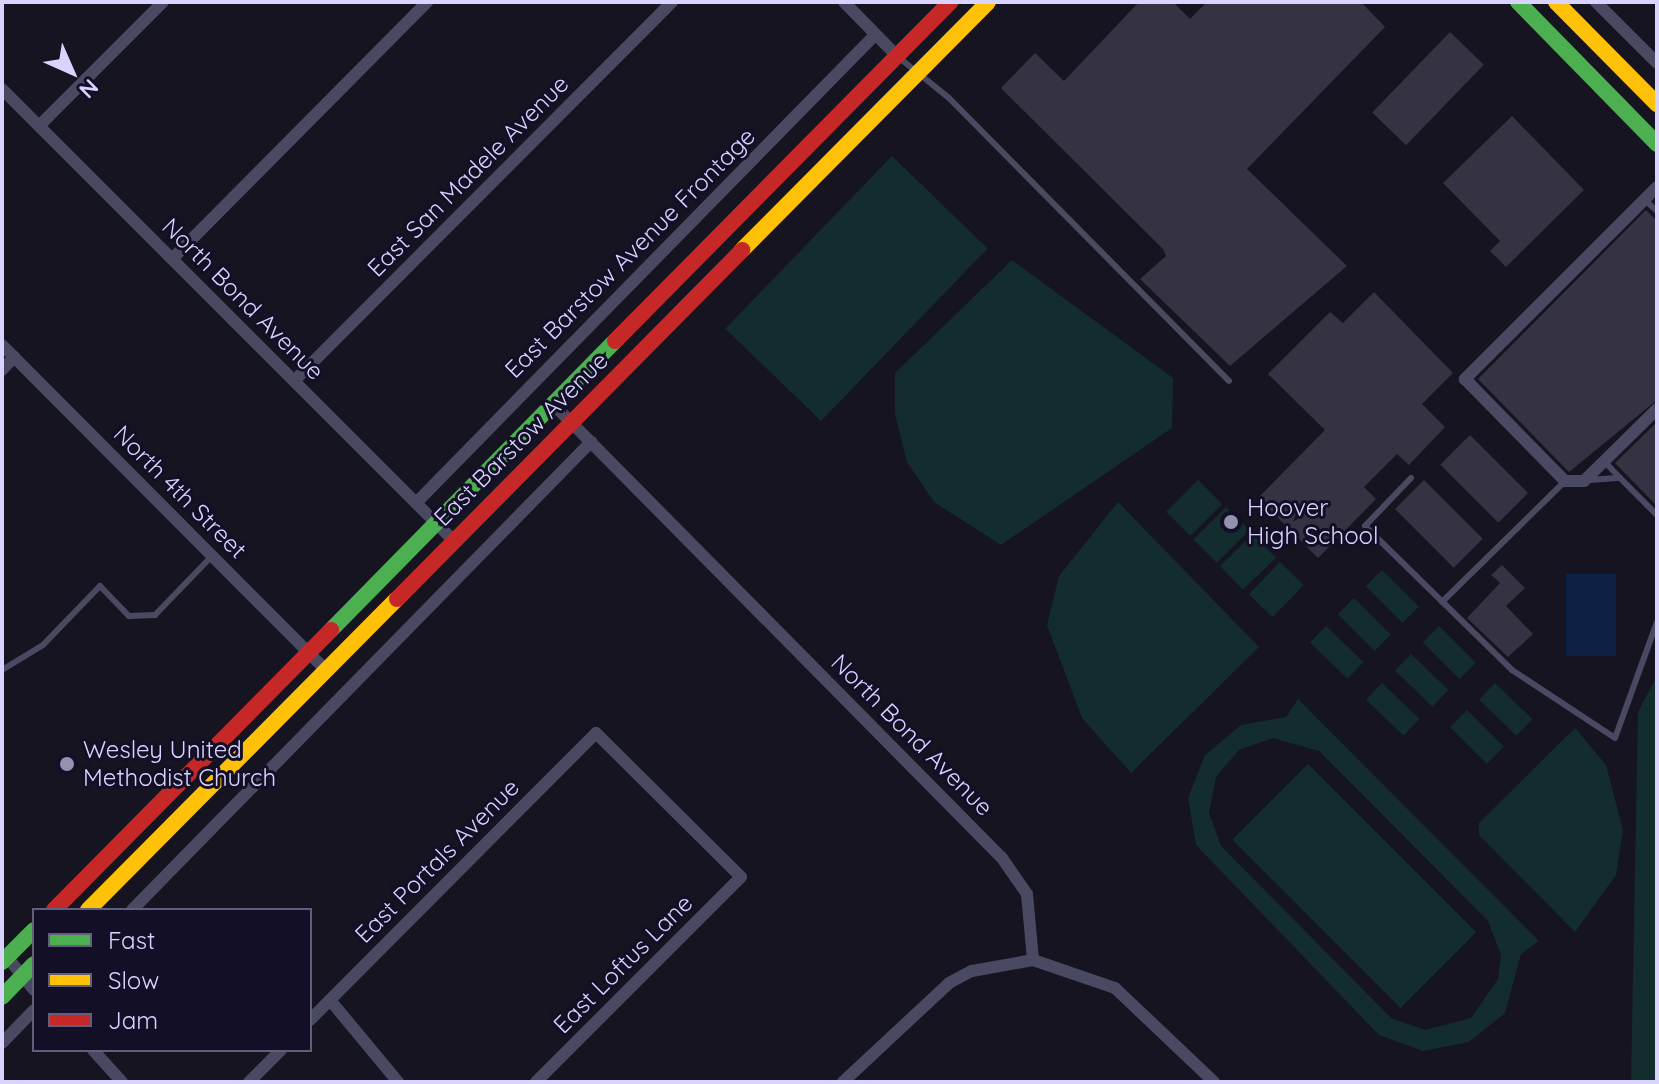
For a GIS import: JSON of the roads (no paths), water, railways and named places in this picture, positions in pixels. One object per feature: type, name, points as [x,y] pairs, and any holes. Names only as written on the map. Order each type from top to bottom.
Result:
[{"type":"main road","name":"East Barstow Avenue","points":[[56,908],[950,2]]},
{"type":"main road","name":"East Barstow Avenue","points":[[90,908],[988,2]]},
{"type":"main road","points":[[1518,2],[1657,144]]},
{"type":"main road","points":[[1556,2],[1657,104]]},
{"type":"main road","points":[[4,957],[32,932]]},
{"type":"main road","points":[[2,997],[28,970]]},
{"type":"street","points":[[39,126],[163,2]]},
{"type":"street","points":[[172,259],[427,2]]},
{"type":"street","name":"East San Madele Avenue","points":[[294,381],[672,2]]},
{"type":"street","points":[[844,2],[897,56]]},
{"type":"street","points":[[1596,2],[1657,63]]},
{"type":"street","name":"East Barstow Avenue Frontage","points":[[416,503],[875,35]]},
{"type":"street","name":"North Bond Avenue","points":[[2,89],[454,541]]},
{"type":"street","points":[[1657,187],[1465,379],[1565,481],[1584,481],[1657,409]]},
{"type":"street","name":"North 4th Street","points":[[2,345],[326,670]]},
{"type":"street","points":[[2,370],[14,357]]},
{"type":"street","name":"North Bond Avenue","points":[[554,405],[1016,873],[1032,917],[1033,960]]},
{"type":"street","points":[[134,908],[591,442]]},
{"type":"street","name":"East Portals Avenue","points":[[312,1018],[596,733],[741,877]]},
{"type":"street","name":"East Loftus Lane","points":[[536,1082],[741,877]]},
{"type":"street","points":[[4,957],[28,970]]},
{"type":"street","points":[[843,1082],[949,983],[972,971],[1033,960],[1115,988],[1214,1082]]},
{"type":"street","points":[[330,1000],[398,1082]]},
{"type":"street","points":[[2,1043],[32,1012]]},
{"type":"street","points":[[95,1052],[122,1082]]},
{"type":"street","points":[[249,1082],[279,1052]]},
{"type":"lane","points":[[897,56],[916,75],[949,98],[1229,381]]},
{"type":"lane","points":[[1645,199],[1657,211]]},
{"type":"lane","points":[[1604,461],[1657,515]]},
{"type":"lane","points":[[1411,478],[1365,526],[1512,670],[1615,738],[1657,622]]},
{"type":"lane","points":[[1584,481],[1620,478]]},
{"type":"lane","points":[[1442,602],[1565,481]]},
{"type":"lane","points":[[2,670],[43,645],[100,586],[129,616],[155,615],[212,556]]},
{"type":"water","points":[[1566,574],[1616,574],[1616,656],[1566,656]]},
{"type":"place","name":"Hoover High School","points":[[1231,522]]},
{"type":"place","name":"Wesley United Methodist Church","points":[[67,764]]}]
